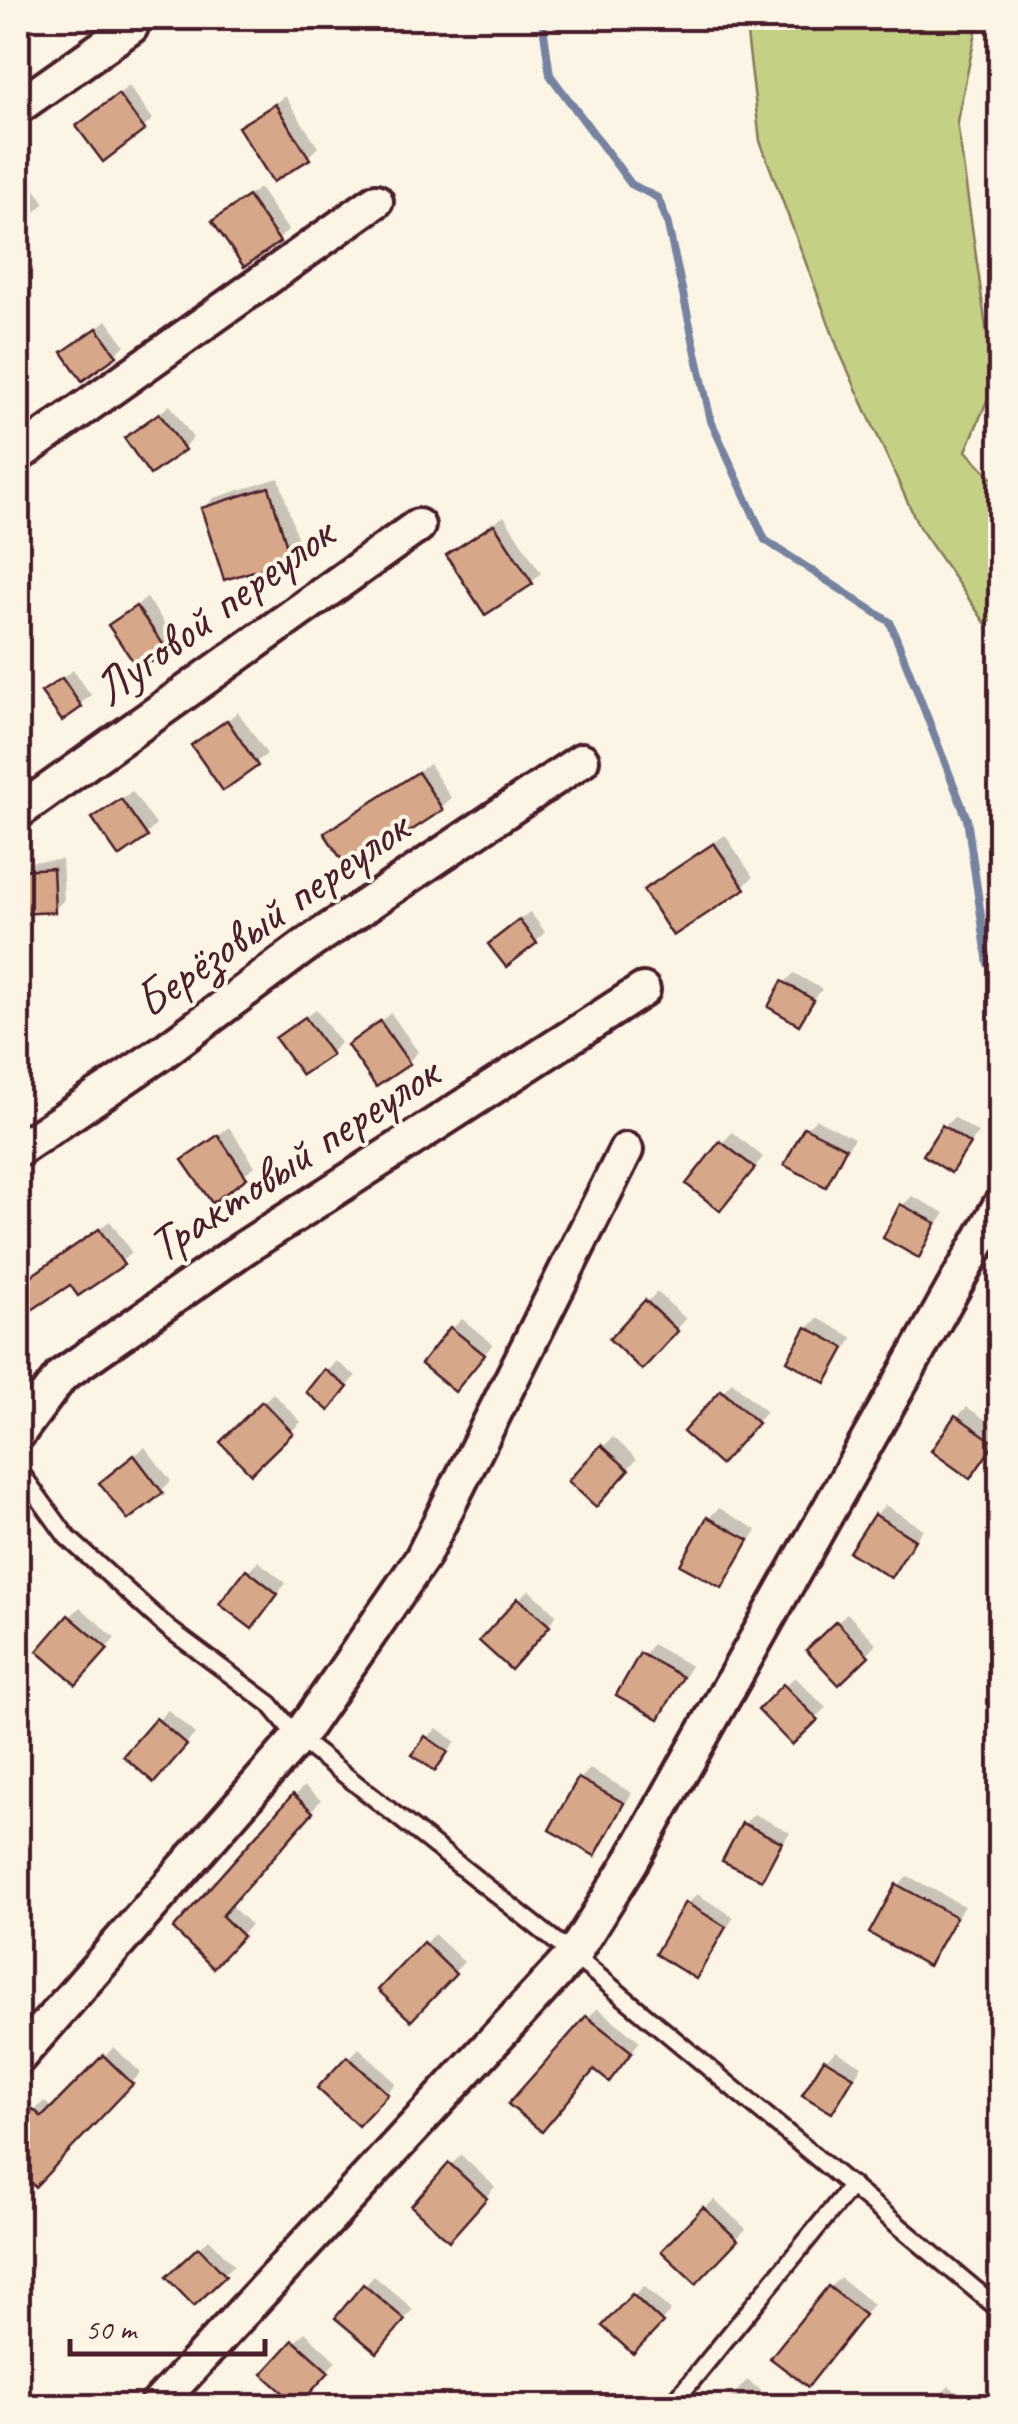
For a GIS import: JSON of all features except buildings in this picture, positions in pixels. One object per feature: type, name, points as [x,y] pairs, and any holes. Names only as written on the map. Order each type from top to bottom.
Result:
[{"type":"street","points":[[18,107],[131,27]]},
{"type":"street","points":[[18,454],[376,201]]},
{"type":"street","name":"Луговой переулок","points":[[18,812],[418,526]]},
{"type":"street","name":"Берёзовый переулок","points":[[18,1150],[163,1052],[305,946],[582,760]]},
{"type":"street","name":"Трактовый переулок","points":[[18,1434],[61,1376],[244,1248],[642,990]]},
{"type":"street","points":[[18,2058],[298,1738],[422,1558],[626,1150]]},
{"type":"street","points":[[156,2406],[573,1954],[631,1862],[1000,1205]]},
{"type":"lane","points":[[18,1469],[67,1537],[169,1629],[270,1704],[298,1738],[573,1954],[1000,2310]]},
{"type":"lane","points":[[672,2406],[852,2185]]},
{"type":"green space","points":[[745,18],[979,18],[957,121],[994,384],[966,451],[1000,486],[1000,615],[986,624],[919,527],[839,351],[760,141]]},
{"type":"waterway","points":[[542,18],[550,75],[631,184],[658,198],[667,221],[711,421],[765,540],[890,622],[967,819],[988,964],[1000,967]]}]
